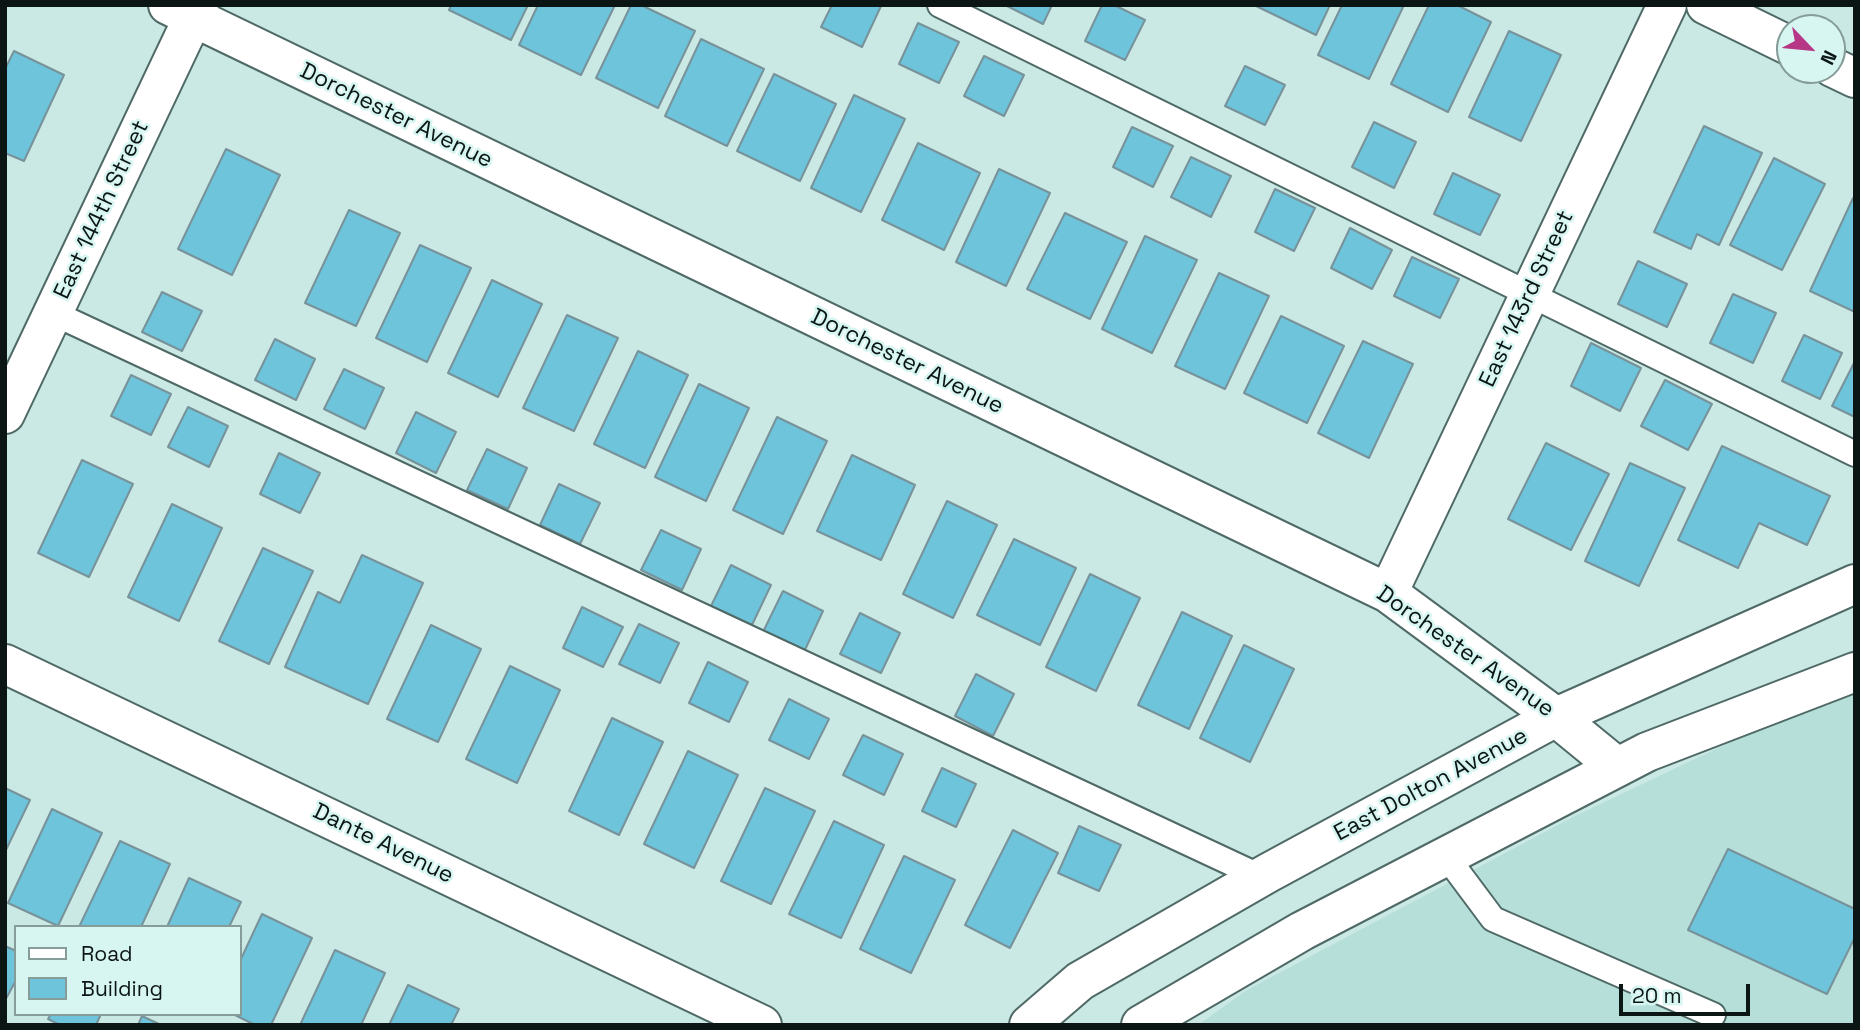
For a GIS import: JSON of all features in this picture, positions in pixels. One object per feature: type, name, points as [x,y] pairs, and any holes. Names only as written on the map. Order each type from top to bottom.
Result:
[{"type":"street","name":"East 143rd Street","points":[[1388,593],[1667,5]]},
{"type":"street","points":[[1706,5],[1776,39]]},
{"type":"street","name":"East 144th Street","points":[[5,414],[53,313],[187,9]]},
{"type":"street","name":"Dorchester Avenue","points":[[187,9],[1388,593],[1556,717],[1617,767]]},
{"type":"street","name":"East Dolton Avenue","points":[[1030,1025],[1080,981],[1261,877],[1556,717],[1855,584]]},
{"type":"street","name":"Dante Avenue","points":[[5,664],[762,1025]]},
{"type":"street","points":[[1141,1025],[1302,931],[1647,752],[1855,672]]},
{"type":"lane","points":[[940,5],[1855,454]]},
{"type":"lane","points":[[53,313],[1261,877]]},
{"type":"lane","points":[[1446,856],[1493,919],[1713,1015]]},
{"type":"shaded area","points":[[1855,683],[1855,1025],[1198,1025],[1247,990],[1575,816]]},
{"type":"building","points":[[451,5],[528,5],[511,40],[449,10]]},
{"type":"building","points":[[538,5],[615,5],[581,75],[519,45]]},
{"type":"building","points":[[631,5],[641,5],[695,31],[658,108],[596,78]]},
{"type":"building","points":[[832,5],[881,6],[862,47],[821,27]]},
{"type":"building","points":[[1005,5],[1052,5],[1043,24]]},
{"type":"building","points":[[1102,5],[1114,5],[1145,20],[1125,60],[1085,41]]},
{"type":"building","points":[[1254,5],[1330,5],[1316,35]]},
{"type":"building","points":[[1342,5],[1404,5],[1369,79],[1318,55]]},
{"type":"building","points":[[1429,5],[1457,5],[1491,22],[1448,112],[1391,84]]},
{"type":"building","points":[[918,23],[959,42],[939,83],[899,64]]},
{"type":"building","points":[[1509,31],[1561,55],[1521,141],[1469,117]]},
{"type":"building","points":[[701,39],[764,69],[727,146],[665,116]]},
{"type":"building","points":[[14,51],[64,75],[24,161],[5,153],[5,69]]},
{"type":"building","points":[[984,56],[1024,75],[1004,116],[964,96]]},
{"type":"building","points":[[1245,66],[1285,85],[1265,125],[1225,106]]},
{"type":"building","points":[[774,74],[836,104],[800,181],[737,151]]},
{"type":"building","points":[[854,95],[905,119],[861,212],[811,188]]},
{"type":"building","points":[[1374,122],[1416,142],[1394,188],[1352,167]]},
{"type":"building","points":[[1704,126],[1762,153],[1719,245],[1697,234],[1691,249],[1654,232]]},
{"type":"building","points":[[1132,127],[1173,146],[1153,187],[1113,167]]},
{"type":"building","points":[[918,143],[980,173],[944,250],[882,220]]},
{"type":"building","points":[[226,149],[280,175],[232,275],[178,249]]},
{"type":"building","points":[[1191,157],[1231,176],[1211,217],[1171,197]]},
{"type":"building","points":[[1774,158],[1825,184],[1782,270],[1730,245]]},
{"type":"building","points":[[999,169],[1050,193],[1006,286],[956,262]]},
{"type":"building","points":[[1453,173],[1500,195],[1480,235],[1434,214]]},
{"type":"building","points":[[1275,189],[1315,208],[1294,251],[1255,232]]},
{"type":"building","points":[[1855,198],[1855,312],[1810,291]]},
{"type":"building","points":[[349,210],[400,233],[356,326],[305,303]]},
{"type":"building","points":[[1065,213],[1127,242],[1090,319],[1027,289]]},
{"type":"building","points":[[1350,228],[1392,250],[1372,289],[1331,268]]},
{"type":"building","points":[[1145,236],[1197,260],[1152,353],[1102,329]]},
{"type":"building","points":[[420,245],[471,268],[427,362],[376,338]]},
{"type":"building","points":[[1412,257],[1459,279],[1440,318],[1394,296]]},
{"type":"building","points":[[1638,261],[1687,284],[1667,327],[1618,304]]},
{"type":"building","points":[[1219,273],[1269,296],[1225,389],[1175,366]]},
{"type":"building","points":[[492,280],[542,304],[498,397],[448,373]]},
{"type":"building","points":[[162,292],[202,311],[182,351],[142,332]]},
{"type":"building","points":[[1733,294],[1776,313],[1753,363],[1710,343]]},
{"type":"building","points":[[567,315],[618,338],[574,431],[523,408]]},
{"type":"building","points":[[1281,316],[1344,346],[1307,423],[1244,393]]},
{"type":"building","points":[[1804,335],[1842,353],[1820,399],[1782,381]]},
{"type":"building","points":[[275,339],[315,359],[296,400],[255,380]]},
{"type":"building","points":[[1363,341],[1413,364],[1369,458],[1318,433]]},
{"type":"building","points":[[1591,343],[1641,368],[1620,411],[1571,386]]},
{"type":"building","points":[[638,351],[688,375],[645,468],[594,444]]},
{"type":"building","points":[[1855,361],[1855,417],[1832,406]]},
{"type":"building","points":[[344,369],[384,388],[365,429],[324,409]]},
{"type":"building","points":[[131,375],[171,394],[151,435],[111,416]]},
{"type":"building","points":[[1665,380],[1712,404],[1688,450],[1641,426]]},
{"type":"building","points":[[699,384],[749,408],[706,501],[655,477]]},
{"type":"building","points":[[188,407],[228,426],[209,467],[168,447]]},
{"type":"building","points":[[416,412],[456,432],[436,473],[396,453]]},
{"type":"building","points":[[777,417],[827,441],[783,534],[733,510]]},
{"type":"building","points":[[1546,443],[1609,474],[1571,550],[1508,519]]},
{"type":"building","points":[[1722,446],[1830,496],[1807,545],[1759,523],[1738,568],[1678,540]]},
{"type":"building","points":[[487,449],[527,468],[508,509],[467,490]]},
{"type":"building","points":[[279,453],[320,473],[300,513],[260,494]]},
{"type":"building","points":[[852,455],[915,485],[881,560],[817,531]]},
{"type":"building","points":[[82,460],[133,484],[89,577],[38,553]]},
{"type":"building","points":[[1630,463],[1685,488],[1639,586],[1585,561]]},
{"type":"building","points":[[559,484],[600,503],[580,544],[540,525]]},
{"type":"building","points":[[947,501],[997,525],[953,618],[903,594]]},
{"type":"building","points":[[172,504],[222,528],[179,621],[128,597]]},
{"type":"building","points":[[661,530],[701,549],[682,590],[641,570]]},
{"type":"building","points":[[1014,539],[1076,568],[1040,645],[977,615]]},
{"type":"building","points":[[263,548],[313,571],[269,664],[219,641]]},
{"type":"building","points":[[362,555],[423,583],[368,704],[285,667],[318,592],[340,603]]},
{"type":"building","points":[[731,565],[771,585],[752,625],[711,606]]},
{"type":"building","points":[[1090,574],[1140,598],[1096,691],[1046,667]]},
{"type":"building","points":[[783,591],[823,611],[804,652],[763,632]]},
{"type":"building","points":[[582,607],[623,627],[603,667],[563,648]]},
{"type":"building","points":[[1182,612],[1232,636],[1189,729],[1138,705]]},
{"type":"building","points":[[860,613],[900,633],[881,673],[840,654]]},
{"type":"building","points":[[639,624],[679,643],[660,683],[619,664]]},
{"type":"building","points":[[431,625],[481,649],[438,742],[387,719]]},
{"type":"building","points":[[1244,645],[1294,669],[1250,762],[1200,738]]},
{"type":"building","points":[[708,662],[748,682],[729,722],[689,703]]},
{"type":"building","points":[[510,666],[560,690],[517,783],[466,759]]},
{"type":"building","points":[[976,674],[1014,694],[993,736],[955,716]]},
{"type":"building","points":[[789,699],[829,719],[809,759],[769,740]]},
{"type":"building","points":[[612,718],[663,742],[619,835],[569,811]]},
{"type":"building","points":[[863,735],[903,754],[884,795],[843,775]]},
{"type":"building","points":[[688,751],[738,775],[694,868],[644,844]]},
{"type":"building","points":[[942,768],[976,784],[956,827],[922,811]]},
{"type":"building","points":[[5,788],[30,800],[5,852]]},
{"type":"building","points":[[765,788],[815,811],[771,904],[721,881]]},
{"type":"building","points":[[52,809],[102,833],[58,925],[8,903]]},
{"type":"building","points":[[834,821],[884,845],[841,938],[789,914]]},
{"type":"building","points":[[1079,826],[1121,845],[1099,891],[1058,873]]},
{"type":"building","points":[[1013,830],[1058,853],[1010,948],[965,925]]},
{"type":"building","points":[[120,841],[170,864],[142,925],[80,925]]},
{"type":"building","points":[[1728,849],[1855,909],[1855,937],[1827,994],[1688,930]]},
{"type":"building","points":[[904,856],[955,880],[911,973],[860,949]]},
{"type":"building","points":[[189,878],[241,902],[230,925],[168,925]]},
{"type":"building","points":[[262,914],[312,938],[271,1025],[255,1025],[237,1016],[242,1016],[242,957]]},
{"type":"building","points":[[5,946],[14,950],[14,984],[7,997]]},
{"type":"building","points":[[335,950],[385,973],[361,1025],[300,1025]]},
{"type":"building","points":[[408,985],[459,1009],[451,1025],[389,1025]]},
{"type":"building","points":[[50,1016],[100,1016],[96,1025],[60,1025],[48,1019]]},
{"type":"building","points":[[142,1016],[161,1025],[138,1025]]}]
